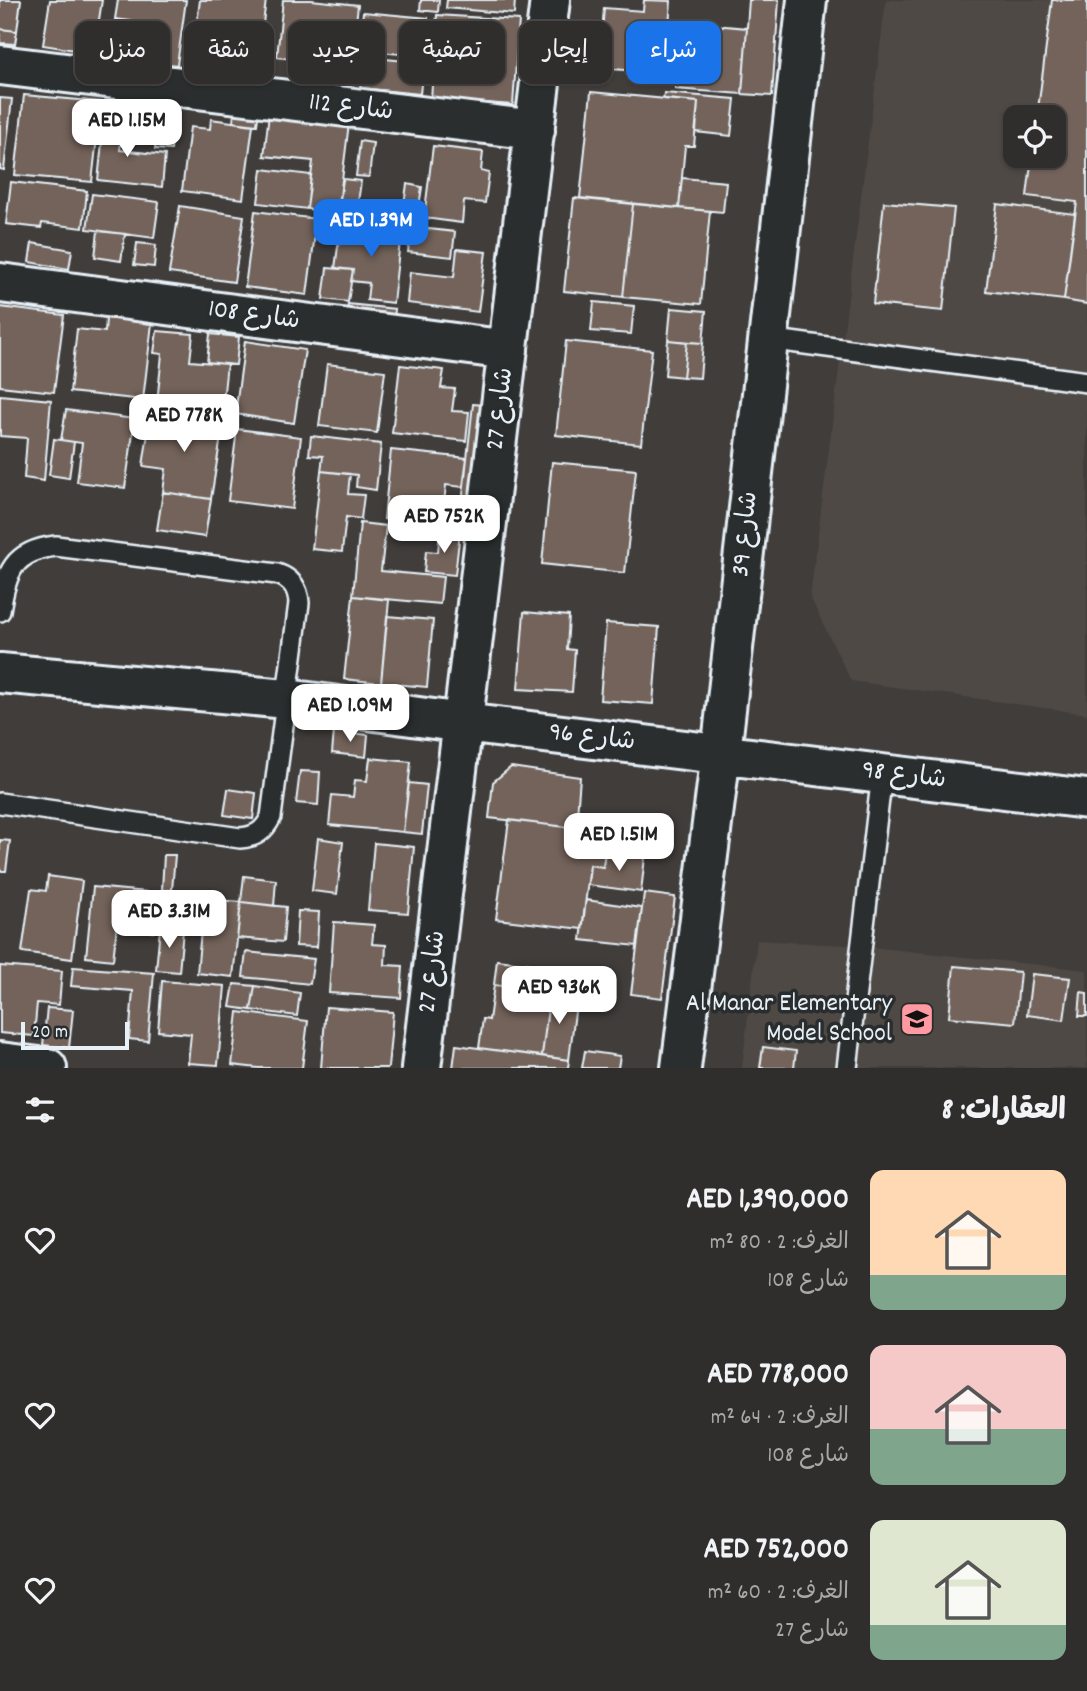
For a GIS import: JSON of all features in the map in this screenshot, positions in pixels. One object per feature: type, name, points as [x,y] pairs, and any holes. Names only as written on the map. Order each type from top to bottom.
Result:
[{"type":"street","name":"شارع 27","points":[[421,1068],[550,0]]},
{"type":"street","name":"شارع 39","points":[[681,1068],[721,753],[807,0]]},
{"type":"street","name":"شارع 112","points":[[0,65],[535,130]]},
{"type":"street","name":"شارع 108","points":[[0,283],[508,350]]},
{"type":"street","name":"شارع 96","points":[[0,673],[287,699],[721,753]]},
{"type":"street","name":"شارع 98","points":[[721,753],[1087,799]]},
{"type":"street","points":[[0,1062],[47,1068]]},
{"type":"lane","points":[[768,339],[1087,382]]},
{"type":"lane","points":[[0,611],[9,571],[21,557],[37,548],[56,546],[277,574],[294,584],[299,593],[271,817],[259,833],[250,837],[227,836],[0,803]]},
{"type":"lane","points":[[847,1068],[882,774]]},
{"type":"shaded area","points":[[886,0],[1087,0],[1087,714],[851,681],[810,597]]},
{"type":"shaded area","name":"Al Manar Elementary Model School","points":[[757,940],[862,946],[1087,970],[1087,1068],[742,1068]]},
{"type":"building","points":[[0,0],[21,0],[17,31],[0,29]]},
{"type":"building","points":[[50,0],[102,0],[99,21],[75,21],[75,50],[43,45]]},
{"type":"building","points":[[118,0],[186,0],[177,65],[170,64],[170,21],[115,19]]},
{"type":"building","points":[[200,0],[266,0],[263,21],[197,21]]},
{"type":"building","points":[[283,0],[358,5],[356,21],[288,21],[288,58],[277,57]]},
{"type":"building","points":[[421,0],[439,0],[438,12],[420,10]]},
{"type":"building","points":[[447,0],[515,0],[514,14],[446,8]]},
{"type":"building","points":[[644,0],[671,1],[669,21],[626,21],[626,70],[612,69],[612,21],[603,21],[604,8],[643,11]]},
{"type":"building","points":[[749,0],[779,0],[772,96],[742,94]]},
{"type":"building","points":[[1052,0],[1087,0],[1087,304],[1064,300],[1077,202],[1027,196],[1030,168],[1066,168],[1066,105],[1039,105]]},
{"type":"building","points":[[363,12],[428,18],[428,21],[399,21],[399,54],[385,53],[385,21],[362,21]]},
{"type":"building","points":[[437,15],[519,20],[513,105],[431,99],[432,84],[505,84],[505,21],[437,21]]},
{"type":"building","points":[[721,26],[747,28],[742,94],[675,89],[675,84],[721,84]]},
{"type":"building","points":[[0,29],[17,31],[15,44],[0,43]]},
{"type":"building","points":[[385,59],[399,60],[399,84],[421,84],[420,94],[360,88],[361,84],[385,84]]},
{"type":"building","points":[[591,92],[698,102],[694,146],[685,146],[679,208],[580,198]]},
{"type":"building","points":[[664,93],[735,99],[731,136],[696,132],[698,102],[663,99]]},
{"type":"building","points":[[24,95],[101,102],[92,182],[15,175]]},
{"type":"building","points":[[0,98],[12,99],[4,170],[0,169]]},
{"type":"building","points":[[235,107],[259,110],[257,125],[233,122]]},
{"type":"building","points":[[159,114],[175,116],[171,150],[155,149]]},
{"type":"building","points":[[269,114],[349,123],[338,213],[307,209],[313,161],[264,156]]},
{"type":"building","points":[[105,115],[124,117],[120,150],[165,155],[162,187],[98,180]]},
{"type":"building","points":[[211,119],[253,125],[243,199],[182,191],[190,127],[210,129]]},
{"type":"building","points":[[360,141],[373,143],[369,177],[356,176]]},
{"type":"building","points":[[433,146],[483,152],[481,171],[489,173],[485,203],[464,201],[462,223],[424,218]]},
{"type":"building","points":[[262,169],[311,175],[307,209],[258,203]]},
{"type":"building","points":[[682,178],[726,182],[723,212],[679,208]]},
{"type":"building","points":[[343,179],[361,181],[357,210],[339,208]]},
{"type":"building","points":[[11,182],[87,191],[83,228],[42,223],[41,228],[6,224]]},
{"type":"building","points":[[407,184],[422,187],[416,226],[380,220],[383,208],[403,211]]},
{"type":"building","points":[[92,194],[159,202],[154,238],[87,229]]},
{"type":"building","points":[[574,198],[633,204],[623,297],[564,291]]},
{"type":"building","points":[[884,202],[954,208],[943,311],[873,304]]},
{"type":"building","points":[[633,204],[710,211],[701,304],[623,297]]},
{"type":"building","points":[[997,204],[1075,214],[1064,300],[986,291]]},
{"type":"building","points":[[180,206],[244,216],[234,282],[169,273]]},
{"type":"building","points":[[255,211],[317,219],[307,295],[245,287]]},
{"type":"building","points":[[341,225],[401,233],[393,303],[367,300],[369,283],[351,281],[353,270],[335,268]]},
{"type":"building","points":[[411,227],[455,232],[452,257],[408,252]]},
{"type":"building","points":[[98,231],[125,234],[121,261],[95,257]]},
{"type":"building","points":[[32,243],[72,250],[69,269],[29,262]]},
{"type":"building","points":[[137,243],[156,245],[154,267],[134,265]]},
{"type":"building","points":[[457,249],[486,252],[478,312],[407,303],[410,272],[454,277]]},
{"type":"building","points":[[327,268],[353,270],[348,302],[323,299]]},
{"type":"building","points":[[594,302],[634,306],[631,334],[591,331]]},
{"type":"building","points":[[348,304],[395,309],[394,319],[347,314]]},
{"type":"building","points":[[0,307],[64,315],[54,392],[0,386]]},
{"type":"building","points":[[671,308],[706,311],[703,343],[668,340]]},
{"type":"building","points":[[106,318],[152,323],[143,400],[70,392],[77,329],[105,332]]},
{"type":"building","points":[[157,331],[193,334],[190,361],[227,364],[222,410],[157,403],[162,354],[154,353]]},
{"type":"building","points":[[210,334],[239,337],[236,365],[207,362]]},
{"type":"building","points":[[668,340],[687,342],[683,377],[665,375]]},
{"type":"building","points":[[245,341],[305,350],[294,423],[235,414]]},
{"type":"building","points":[[566,341],[652,350],[641,444],[556,435]]},
{"type":"building","points":[[687,342],[703,343],[700,378],[683,377]]},
{"type":"building","points":[[327,364],[385,371],[377,433],[319,426]]},
{"type":"building","points":[[400,365],[444,370],[441,388],[455,389],[452,411],[469,412],[466,441],[392,433]]},
{"type":"building","points":[[0,395],[51,400],[44,481],[24,478],[27,438],[0,436]]},
{"type":"building","points":[[473,404],[494,406],[482,507],[462,504]]},
{"type":"building","points":[[66,410],[135,419],[125,488],[77,482],[82,443],[61,440]]},
{"type":"building","points":[[151,413],[223,424],[211,499],[163,492],[166,469],[143,466]]},
{"type":"building","points":[[237,429],[301,437],[292,509],[228,501]]},
{"type":"building","points":[[311,436],[381,444],[376,490],[356,487],[357,475],[321,471],[323,456],[309,455]]},
{"type":"building","points":[[54,439],[74,442],[69,478],[49,475]]},
{"type":"building","points":[[391,450],[467,458],[463,487],[446,485],[444,503],[432,501],[430,524],[384,519]]},
{"type":"building","points":[[552,462],[636,470],[625,573],[542,564]]},
{"type":"building","points":[[321,471],[350,474],[348,494],[364,495],[361,519],[346,517],[342,552],[312,549]]},
{"type":"building","points":[[163,492],[211,499],[205,537],[157,530]]},
{"type":"building","points":[[432,501],[456,504],[454,527],[430,524]]},
{"type":"building","points":[[360,523],[386,526],[381,571],[443,577],[440,604],[353,596]]},
{"type":"building","points":[[440,530],[460,532],[455,575],[424,572],[426,551],[438,552]]},
{"type":"building","points":[[353,596],[389,600],[381,683],[344,679]]},
{"type":"building","points":[[524,612],[569,616],[567,649],[575,650],[572,692],[518,689]]},
{"type":"building","points":[[387,616],[433,620],[427,687],[381,683]]},
{"type":"building","points":[[606,623],[659,627],[653,704],[600,700]]},
{"type":"building","points":[[334,731],[368,735],[366,757],[332,753]]},
{"type":"building","points":[[370,758],[411,762],[403,832],[329,825],[332,795],[353,797],[355,780],[367,781]]},
{"type":"building","points":[[511,767],[580,777],[576,828],[489,818],[493,782]]},
{"type":"building","points":[[300,771],[320,772],[318,805],[296,803]]},
{"type":"building","points":[[409,783],[427,785],[422,834],[403,832]]},
{"type":"building","points":[[228,789],[256,793],[253,819],[224,815]]},
{"type":"building","points":[[509,820],[607,832],[603,867],[590,865],[582,929],[496,919]]},
{"type":"building","points":[[318,838],[343,842],[337,894],[312,891]]},
{"type":"building","points":[[0,840],[10,841],[6,871],[0,871]]},
{"type":"building","points":[[374,843],[414,847],[408,913],[368,910]]},
{"type":"building","points":[[605,852],[645,857],[641,892],[588,885],[590,865],[603,867]]},
{"type":"building","points":[[164,855],[175,855],[172,890],[162,890]]},
{"type":"building","points":[[48,876],[82,881],[72,959],[22,952],[31,889],[46,891]]},
{"type":"building","points":[[244,876],[276,880],[274,906],[241,902]]},
{"type":"building","points":[[93,887],[157,893],[154,921],[118,917],[113,960],[86,957]]},
{"type":"building","points":[[644,893],[675,897],[662,998],[631,994]]},
{"type":"building","points":[[164,895],[204,899],[201,932],[160,928]]},
{"type":"building","points":[[204,899],[241,902],[233,977],[197,973]]},
{"type":"building","points":[[586,900],[642,908],[637,946],[581,940]]},
{"type":"building","points":[[241,902],[286,907],[283,942],[237,938]]},
{"type":"building","points":[[298,911],[319,912],[317,947],[296,946]]},
{"type":"building","points":[[143,920],[154,921],[153,932],[142,930]]},
{"type":"building","points":[[334,922],[374,925],[372,944],[386,945],[385,965],[403,966],[401,998],[329,993]]},
{"type":"building","points":[[160,928],[183,930],[179,972],[156,970]]},
{"type":"building","points":[[246,952],[314,959],[310,984],[243,977]]},
{"type":"building","points":[[497,960],[581,970],[577,996],[494,985]]},
{"type":"building","points":[[0,966],[62,971],[59,1005],[37,1003],[34,1036],[0,1033]]},
{"type":"building","points":[[954,966],[1020,972],[1015,1023],[949,1017]]},
{"type":"building","points":[[73,967],[154,973],[148,1041],[129,1039],[133,991],[71,986]]},
{"type":"building","points":[[1032,974],[1070,978],[1064,1020],[1027,1015]]},
{"type":"building","points":[[162,981],[225,986],[218,1065],[188,1063],[191,1034],[158,1031]]},
{"type":"building","points":[[234,984],[255,986],[251,1010],[230,1007]]},
{"type":"building","points":[[494,985],[550,992],[542,1056],[479,1048],[483,1019],[489,1020]]},
{"type":"building","points":[[255,986],[300,993],[297,1016],[251,1010]]},
{"type":"building","points":[[550,992],[577,996],[569,1060],[542,1056]]},
{"type":"building","points":[[1081,992],[1087,993],[1087,1016],[1079,1016]]},
{"type":"building","points":[[326,1007],[393,1012],[388,1068],[321,1068]]},
{"type":"building","points":[[47,1008],[73,1010],[69,1048],[43,1045]]},
{"type":"building","points":[[238,1012],[308,1021],[302,1068],[232,1065]]},
{"type":"building","points":[[456,1045],[569,1060],[568,1068],[453,1068]]},
{"type":"building","points":[[763,1047],[796,1051],[794,1068],[760,1068]]},
{"type":"building","points":[[585,1051],[620,1056],[618,1068],[582,1068]]},
{"type":"place","name":"Al Manar Elementary Model School","points":[[917,1019]]}]
